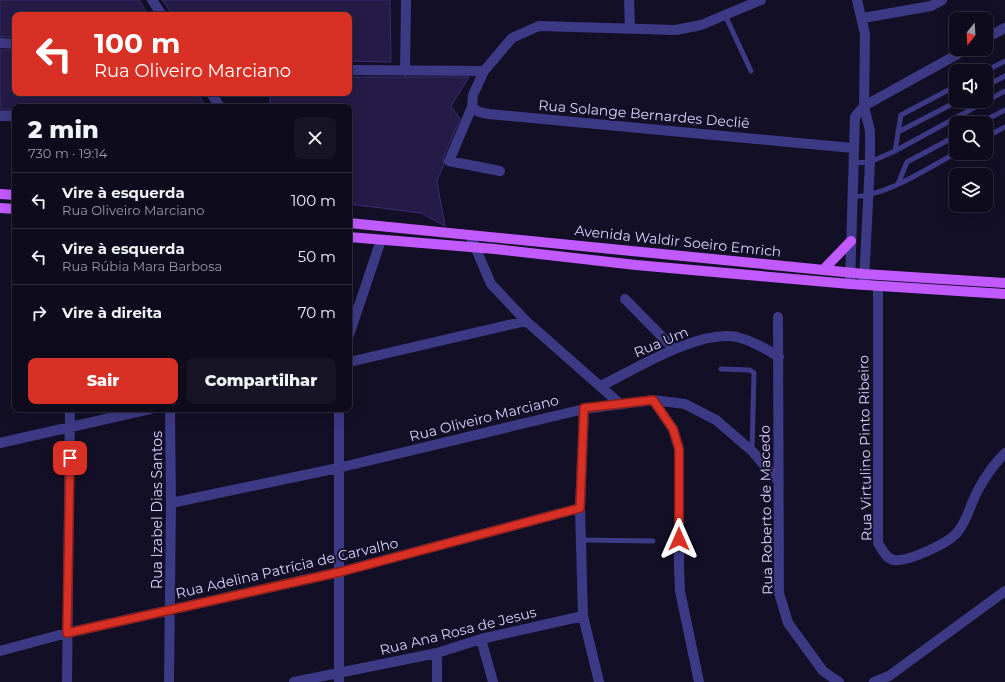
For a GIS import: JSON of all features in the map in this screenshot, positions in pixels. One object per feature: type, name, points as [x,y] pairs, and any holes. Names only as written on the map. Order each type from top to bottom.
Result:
[{"type":"main road","points":[[0,194],[12,195]]},
{"type":"main road","points":[[0,208],[12,209]]},
{"type":"main road","name":"Avenida Waldir Soeiro Emrich","points":[[352,223],[864,274],[1005,283]]},
{"type":"main road","name":"Avenida Waldir Soeiro Emrich","points":[[352,237],[476,247],[636,265],[850,284],[1005,294]]},
{"type":"main road","points":[[824,269],[851,241]]},
{"type":"street","points":[[152,0],[160,12]]},
{"type":"street","points":[[405,70],[406,0]]},
{"type":"street","points":[[629,0],[630,29]]},
{"type":"street","points":[[500,171],[449,161],[472,107],[473,95],[484,71],[512,38],[539,26],[676,30],[701,25],[761,0]]},
{"type":"street","points":[[857,0],[865,34],[864,106],[870,131],[870,162],[864,285]]},
{"type":"street","points":[[862,18],[931,6],[942,0]]},
{"type":"street","points":[[993,34],[1005,28]]},
{"type":"street","points":[[0,43],[12,44]]},
{"type":"street","points":[[850,284],[855,117],[864,106],[954,56]]},
{"type":"street","points":[[352,70],[484,71]]},
{"type":"street","name":"Rua Solange Bernardes Decliê","points":[[472,107],[479,112],[489,114],[853,148]]},
{"type":"street","points":[[0,116],[12,116]]},
{"type":"street","points":[[470,235],[491,284],[526,321],[619,403]]},
{"type":"street","points":[[352,326],[381,240]]},
{"type":"street","name":"Rua Virtulino Pinto Ribeiro","points":[[878,286],[878,543],[884,554],[893,560],[906,559],[937,546],[955,534],[965,521],[978,490],[996,462],[1005,453]]},
{"type":"street","points":[[625,299],[674,349]]},
{"type":"street","name":"Rua Roberto de Macedo","points":[[778,317],[779,593],[788,623],[823,671],[839,682]]},
{"type":"street","points":[[352,361],[526,321]]},
{"type":"street","name":"Rua Um","points":[[601,386],[674,349],[707,338],[736,337],[748,340],[779,357]]},
{"type":"street","points":[[653,400],[673,429],[679,449],[680,591],[699,682]]},
{"type":"street","name":"Rua Oliveiro Marciano","points":[[172,503],[338,468],[584,408],[653,400],[685,404],[710,417],[736,435],[778,481]]},
{"type":"street","points":[[584,408],[580,508],[583,616],[599,682]]},
{"type":"street","points":[[68,682],[67,633],[70,412]]},
{"type":"street","points":[[0,443],[136,412]]},
{"type":"street","name":"Rua Izabel Dias Santos","points":[[169,682],[172,503],[170,412]]},
{"type":"street","points":[[339,412],[339,677]]},
{"type":"street","name":"Rua Adelina Patrícia de Carvalho","points":[[0,651],[67,633],[340,572],[580,508]]},
{"type":"street","points":[[874,682],[889,676],[1005,591]]},
{"type":"street","name":"Rua Ana Rosa de Jesus","points":[[294,682],[339,677],[437,654],[481,639],[583,616]]},
{"type":"street","points":[[481,639],[493,682]]},
{"type":"street","points":[[437,654],[437,682]]},
{"type":"lane","points":[[726,15],[750,71]]},
{"type":"lane","points":[[993,67],[1005,61]]},
{"type":"lane","points":[[993,82],[1005,76]]},
{"type":"lane","points":[[895,151],[901,115],[949,90]]},
{"type":"lane","points":[[854,163],[870,162],[895,151],[1005,91]]},
{"type":"lane","points":[[898,132],[949,106]]},
{"type":"lane","points":[[993,116],[1005,110]]},
{"type":"lane","points":[[993,133],[1005,127]]},
{"type":"lane","points":[[898,184],[907,162],[949,140]]},
{"type":"lane","points":[[852,197],[868,196],[898,184],[949,157]]},
{"type":"lane","points":[[721,369],[750,370],[754,373],[752,451]]},
{"type":"lane","points":[[580,540],[653,541]]},
{"type":"building","points":[[0,0],[139,0],[146,12],[12,12],[12,37],[0,37]]},
{"type":"building","points":[[162,0],[390,0],[391,62],[352,61],[352,12],[171,12]]},
{"type":"building","points":[[0,50],[12,50],[12,96],[199,96],[204,104],[12,104],[12,110],[0,110]]},
{"type":"building","points":[[352,77],[469,77],[451,106],[460,119],[443,158],[444,164],[437,181],[445,226],[421,213],[352,204],[352,104],[269,104],[271,96],[352,96]]},
{"type":"route","points":[[70,458],[67,633],[340,572],[580,508],[584,408],[653,400],[673,429],[679,449],[679,539]]}]
